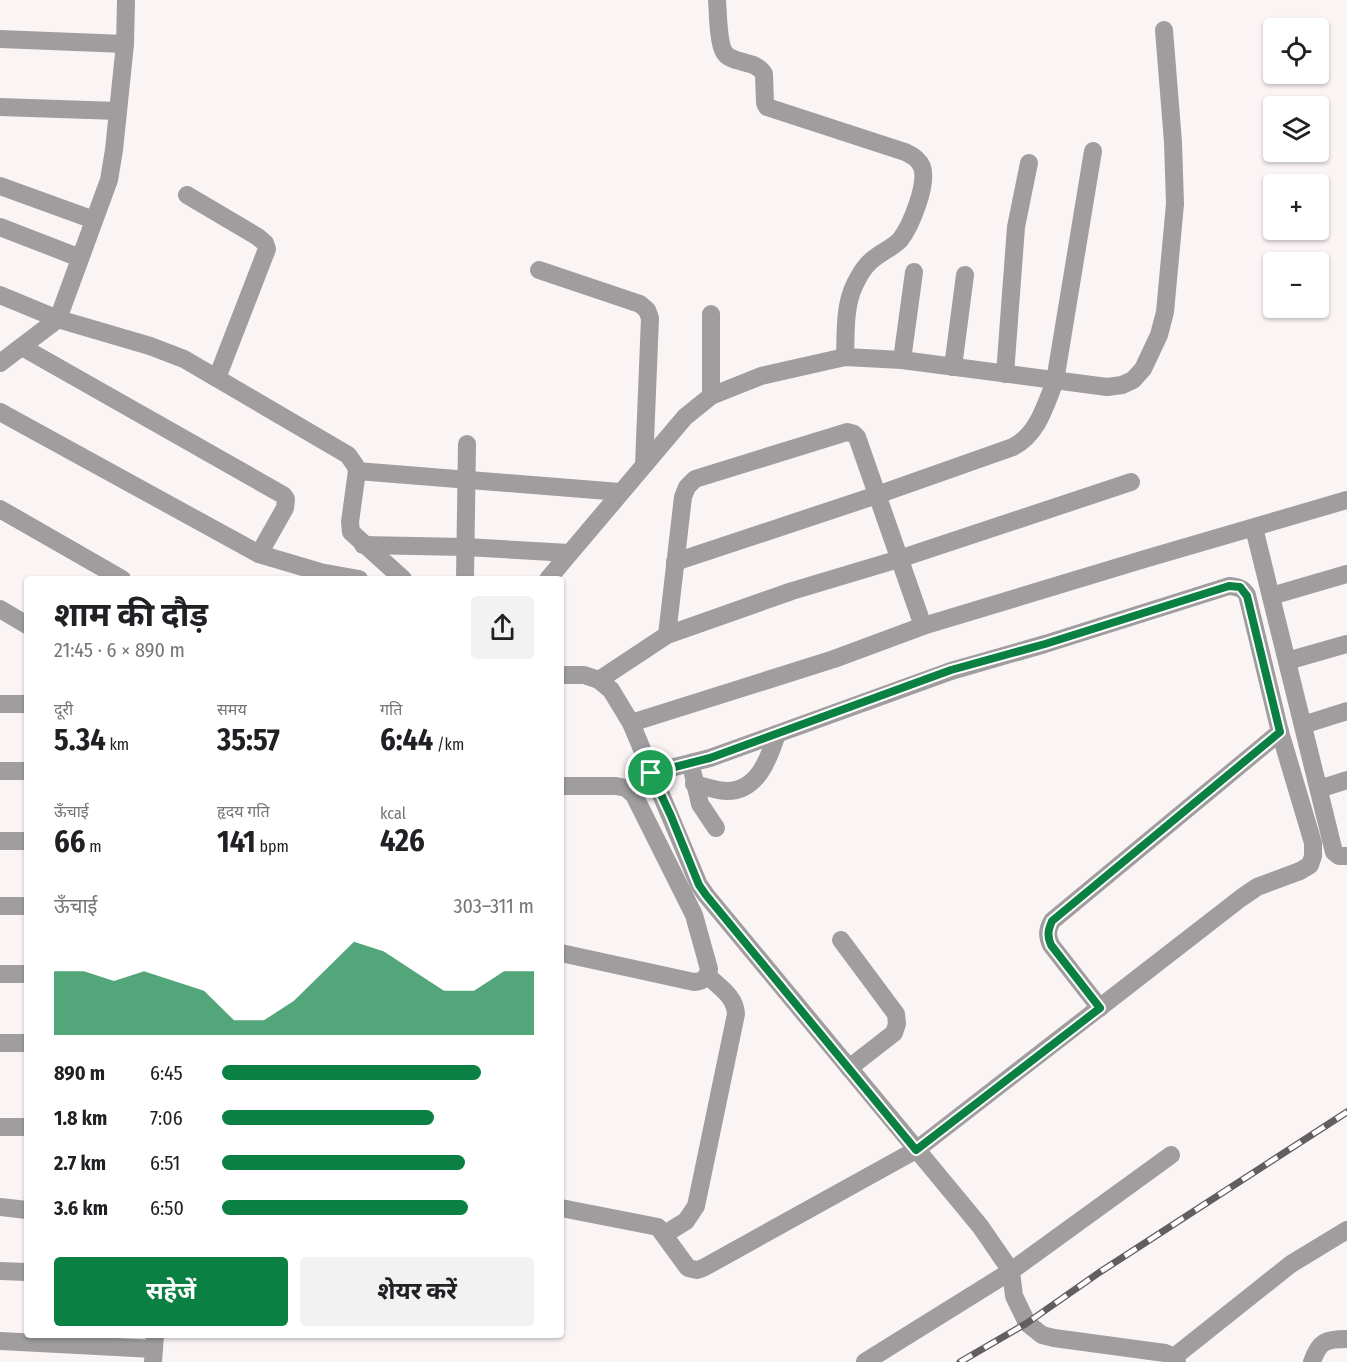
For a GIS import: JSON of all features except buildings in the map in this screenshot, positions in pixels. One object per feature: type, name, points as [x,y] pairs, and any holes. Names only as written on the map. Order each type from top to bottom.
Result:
[{"type":"street","points":[[0,363],[58,319],[94,220],[112,166],[126,0]]},
{"type":"street","points":[[717,0],[722,49],[730,57],[762,69],[767,107],[905,152],[919,162],[923,168],[921,192],[912,218],[901,238],[867,264],[855,285],[848,309],[845,357]]},
{"type":"street","points":[[550,576],[685,417],[711,396],[761,376],[845,357],[902,360],[1107,387],[1122,385],[1133,380],[1143,369],[1159,335],[1165,312],[1174,237],[1173,142],[1164,30]]},
{"type":"street","points":[[0,39],[124,44]]},
{"type":"street","points":[[0,106],[118,111]]},
{"type":"street","points":[[675,562],[1013,447],[1028,436],[1042,416],[1054,381],[1093,151]]},
{"type":"street","points":[[1005,374],[1017,227],[1029,163]]},
{"type":"street","points":[[0,186],[94,220]]},
{"type":"street","points":[[187,195],[258,237],[265,243],[267,249],[217,378]]},
{"type":"street","points":[[0,227],[80,258]]},
{"type":"street","points":[[539,270],[640,304],[647,310],[650,327],[644,465]]},
{"type":"street","points":[[902,360],[914,272]]},
{"type":"street","points":[[953,367],[965,275]]},
{"type":"street","points":[[0,295],[58,319],[168,352],[348,455],[357,471],[350,527],[353,536],[399,576]]},
{"type":"street","points":[[711,314],[711,396]]},
{"type":"street","points":[[22,347],[283,495],[286,499],[285,508],[259,554]]},
{"type":"street","points":[[0,412],[259,554],[320,572],[342,576]]},
{"type":"street","points":[[667,635],[683,497],[687,487],[695,479],[847,432],[857,437],[923,626]]},
{"type":"street","points":[[465,576],[467,444]]},
{"type":"street","points":[[357,471],[620,492]]},
{"type":"street","points":[[599,680],[667,635],[792,591],[899,559],[1131,482]]},
{"type":"street","points":[[631,723],[834,659],[923,626],[1347,500]]},
{"type":"street","points":[[0,508],[117,576]]},
{"type":"street","points":[[1254,528],[1334,852],[1340,856],[1347,856]]},
{"type":"street","points":[[363,545],[465,547],[569,553]]},
{"type":"street","points":[[1271,596],[1347,574]]},
{"type":"street","points":[[564,1209],[651,1224],[665,1234],[688,1268],[697,1270],[704,1268],[916,1150],[1257,887],[1300,872],[1310,865],[1313,856],[1313,843],[1280,732],[1247,596],[1240,587],[1229,586],[1045,644],[951,670],[691,764],[651,773]]},
{"type":"street","points":[[0,609],[24,623]]},
{"type":"street","points":[[1287,661],[1347,644]]},
{"type":"street","points":[[564,675],[584,675],[599,680],[611,690],[631,723],[699,885],[980,1226],[1011,1270],[1014,1296],[1027,1323],[1042,1335],[1164,1353],[1175,1360],[1291,1264],[1347,1230]]},
{"type":"street","points":[[0,704],[24,704]]},
{"type":"street","points":[[1303,725],[1347,711]]},
{"type":"street","points":[[1100,1008],[1051,945],[1048,928],[1052,921],[1280,732]]},
{"type":"street","points":[[694,784],[722,790],[737,790],[744,787],[764,768],[777,734]]},
{"type":"street","points":[[691,764],[700,804],[716,828]]},
{"type":"street","points":[[0,771],[24,771]]},
{"type":"street","points":[[1319,789],[1347,780]]},
{"type":"street","points":[[564,786],[616,786],[626,788],[634,795],[694,915],[710,969],[703,981],[694,982],[564,954]]},
{"type":"street","points":[[0,841],[24,841]]},
{"type":"street","points":[[0,906],[24,906]]},
{"type":"street","points":[[841,940],[896,1014],[897,1024],[894,1033],[849,1068]]},
{"type":"street","points":[[0,974],[24,974]]},
{"type":"street","points":[[665,1234],[686,1221],[696,1206],[736,1014],[736,1004],[708,976]]},
{"type":"street","points":[[0,1043],[24,1043]]},
{"type":"street","points":[[0,1127],[24,1127]]},
{"type":"street","points":[[864,1362],[1011,1270],[1171,1155]]},
{"type":"street","points":[[0,1208],[24,1210]]},
{"type":"street","points":[[0,1271],[24,1272]]},
{"type":"street","points":[[1311,1362],[1321,1344],[1327,1340],[1347,1339]]},
{"type":"street","points":[[0,1341],[154,1349]]},
{"type":"railway","points":[[960,1362],[1027,1323],[1100,1272],[1347,1112]]},
{"type":"route","points":[[1229,586],[1240,587],[1247,596],[1280,732],[1052,921],[1048,928],[1051,945],[1100,1008],[916,1150],[706,895],[699,885],[651,773],[710,758],[951,670],[1045,644],[1229,586]]}]
